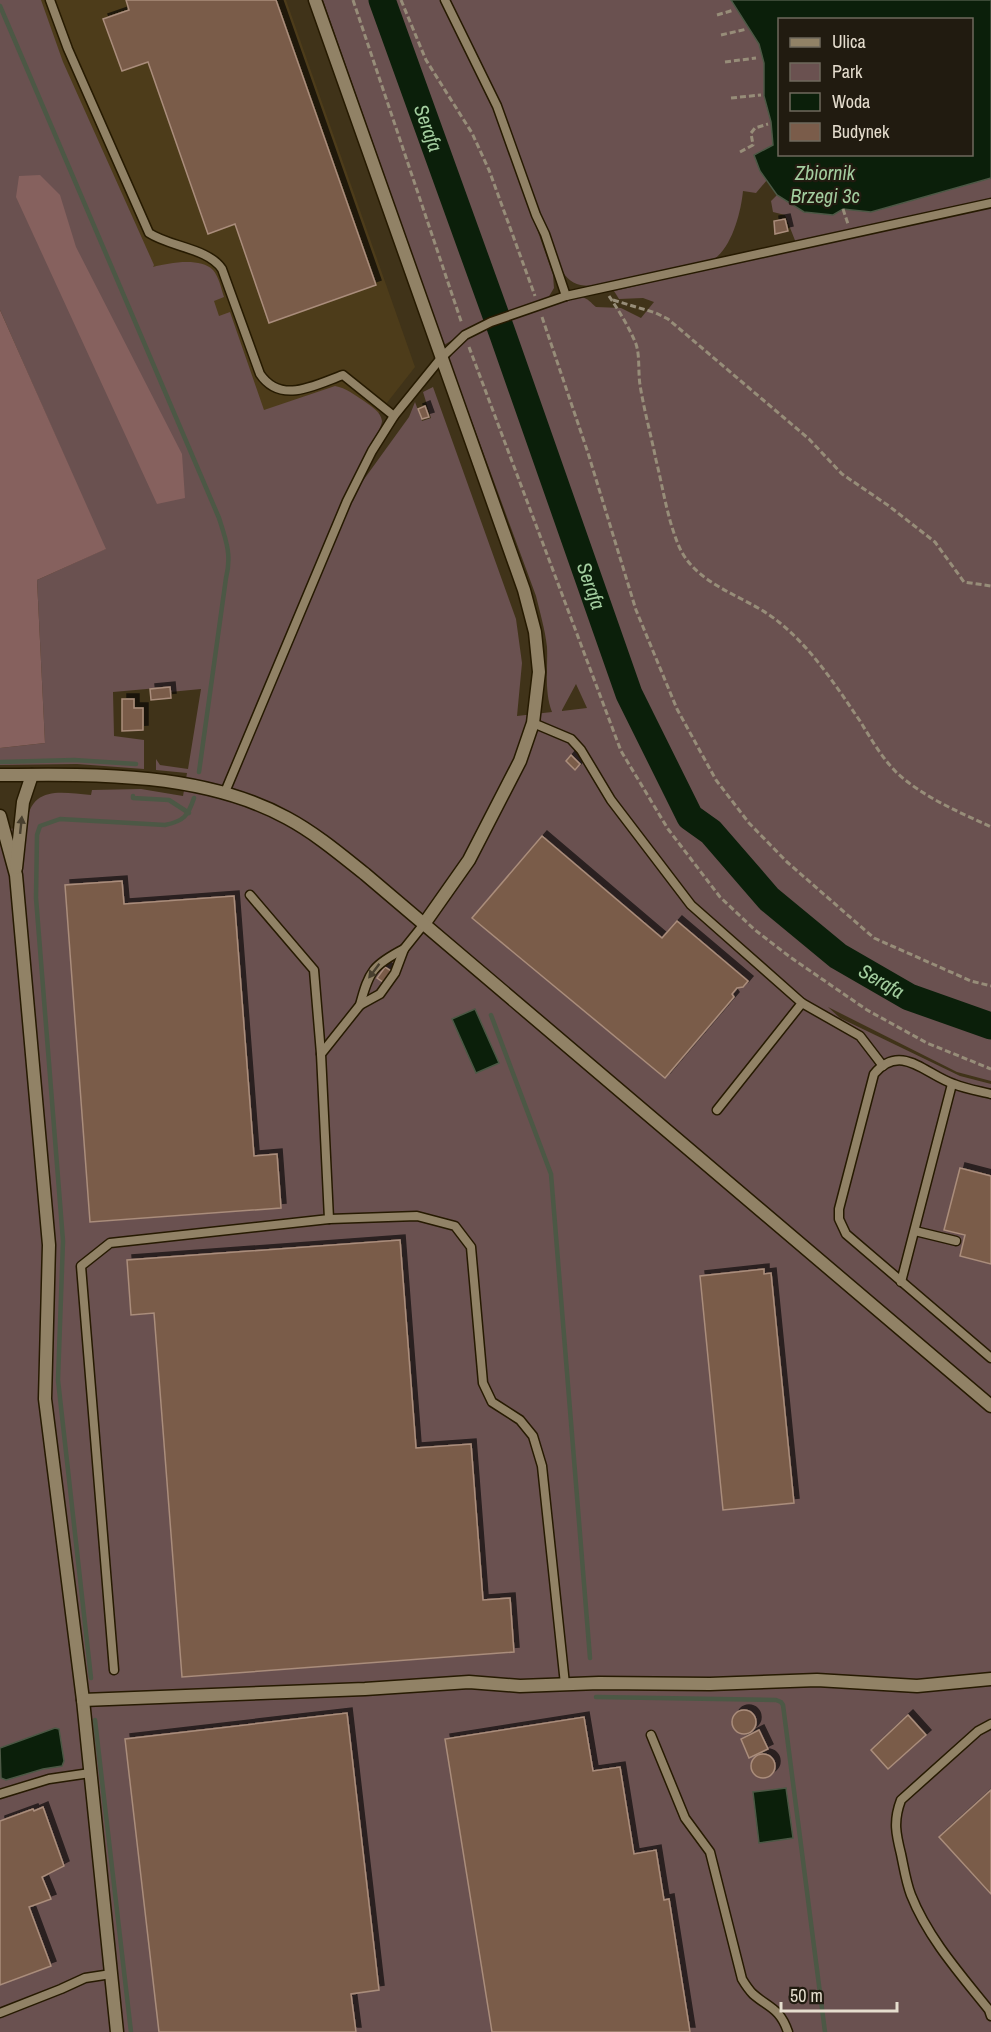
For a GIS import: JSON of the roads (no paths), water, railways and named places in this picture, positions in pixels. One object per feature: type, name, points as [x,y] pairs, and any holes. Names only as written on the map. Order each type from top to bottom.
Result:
[{"type":"street","points":[[315,0],[524,590],[535,632],[539,672],[533,723],[520,761],[469,860],[424,924]]},
{"type":"street","points":[[0,775],[149,779],[184,783],[225,792],[273,811],[308,831],[365,874],[991,1406]]},
{"type":"street","points":[[15,875],[23,802],[32,775]]},
{"type":"street","points":[[0,816],[15,875],[49,1245],[45,1399],[83,1700],[117,2032]]},
{"type":"street","points":[[83,1700],[365,1689],[469,1682],[520,1686],[710,1684],[817,1680],[916,1686],[991,1679]]},
{"type":"lane","points":[[50,0],[68,49],[149,233],[164,241],[207,256],[218,263],[265,382],[278,389],[293,391],[343,375],[394,416]]},
{"type":"lane","points":[[446,0],[497,106],[566,296]]},
{"type":"lane","points":[[225,792],[347,501],[372,451],[394,416],[441,358],[465,335],[490,322],[566,296],[991,203]]},
{"type":"lane","points":[[533,723],[571,739],[581,750],[611,800],[691,905],[802,1003],[860,1036],[883,1066]]},
{"type":"lane","points":[[250,895],[314,970],[321,1054],[329,1219]]},
{"type":"lane","points":[[360,1005],[380,994],[395,974],[404,949],[424,924]]},
{"type":"lane","points":[[321,1054],[360,1005],[367,981],[381,961],[404,949]]},
{"type":"lane","points":[[717,1110],[802,1003]]},
{"type":"lane","points":[[991,1094],[952,1084],[905,1059],[883,1066],[874,1074],[839,1209],[846,1234],[991,1358]]},
{"type":"lane","points":[[902,1282],[952,1084]]},
{"type":"lane","points":[[114,1670],[81,1266],[110,1243],[329,1219],[417,1216],[455,1226],[471,1247],[483,1383],[492,1402],[520,1420],[533,1436],[542,1466],[565,1684]]},
{"type":"lane","points":[[915,1231],[956,1240]]},
{"type":"lane","points":[[991,1724],[978,1731],[901,1800],[896,1813],[896,1831],[911,1895],[934,1938],[989,2010],[991,2016]]},
{"type":"lane","points":[[651,1735],[684,1818],[710,1851],[741,1979],[753,1994],[770,2005],[784,2021],[788,2032]]},
{"type":"lane","points":[[0,1794],[49,1779],[90,1773]]},
{"type":"lane","points":[[0,2013],[86,1978],[111,1974]]},
{"type":"water","name":"Zbiornik Brzegi 3c","points":[[731,0],[991,0],[991,178],[871,212],[843,209],[833,215],[804,212],[777,195],[760,171],[754,155],[773,145],[771,122],[764,96],[764,63],[759,44]]},
{"type":"water","points":[[475,1009],[499,1063],[476,1073],[452,1019]]},
{"type":"water","points":[[55,1728],[59,1729],[64,1761],[62,1766],[6,1780],[1,1778],[0,1748]]},
{"type":"water","points":[[786,1788],[793,1838],[759,1843],[753,1792]]},
{"type":"waterway","name":"Serafa","points":[[382,0],[629,694],[690,817],[711,832],[769,899],[838,956],[909,997],[991,1026]]},
{"type":"waterway","points":[[0,6],[219,518],[226,541],[228,570],[199,772]]},
{"type":"waterway","points":[[0,762],[74,760],[136,764]]},
{"type":"waterway","points":[[133,796],[133,798],[169,800],[189,813]]},
{"type":"waterway","points":[[91,1678],[58,1380],[63,1241],[36,898],[37,835],[40,826],[60,819],[165,825],[177,822],[184,817],[194,798]]},
{"type":"waterway","points":[[491,1015],[551,1174],[590,1658]]},
{"type":"waterway","points":[[596,1697],[776,1700],[781,1702],[825,2032]]},
{"type":"waterway","points":[[95,1720],[131,2032]]}]
